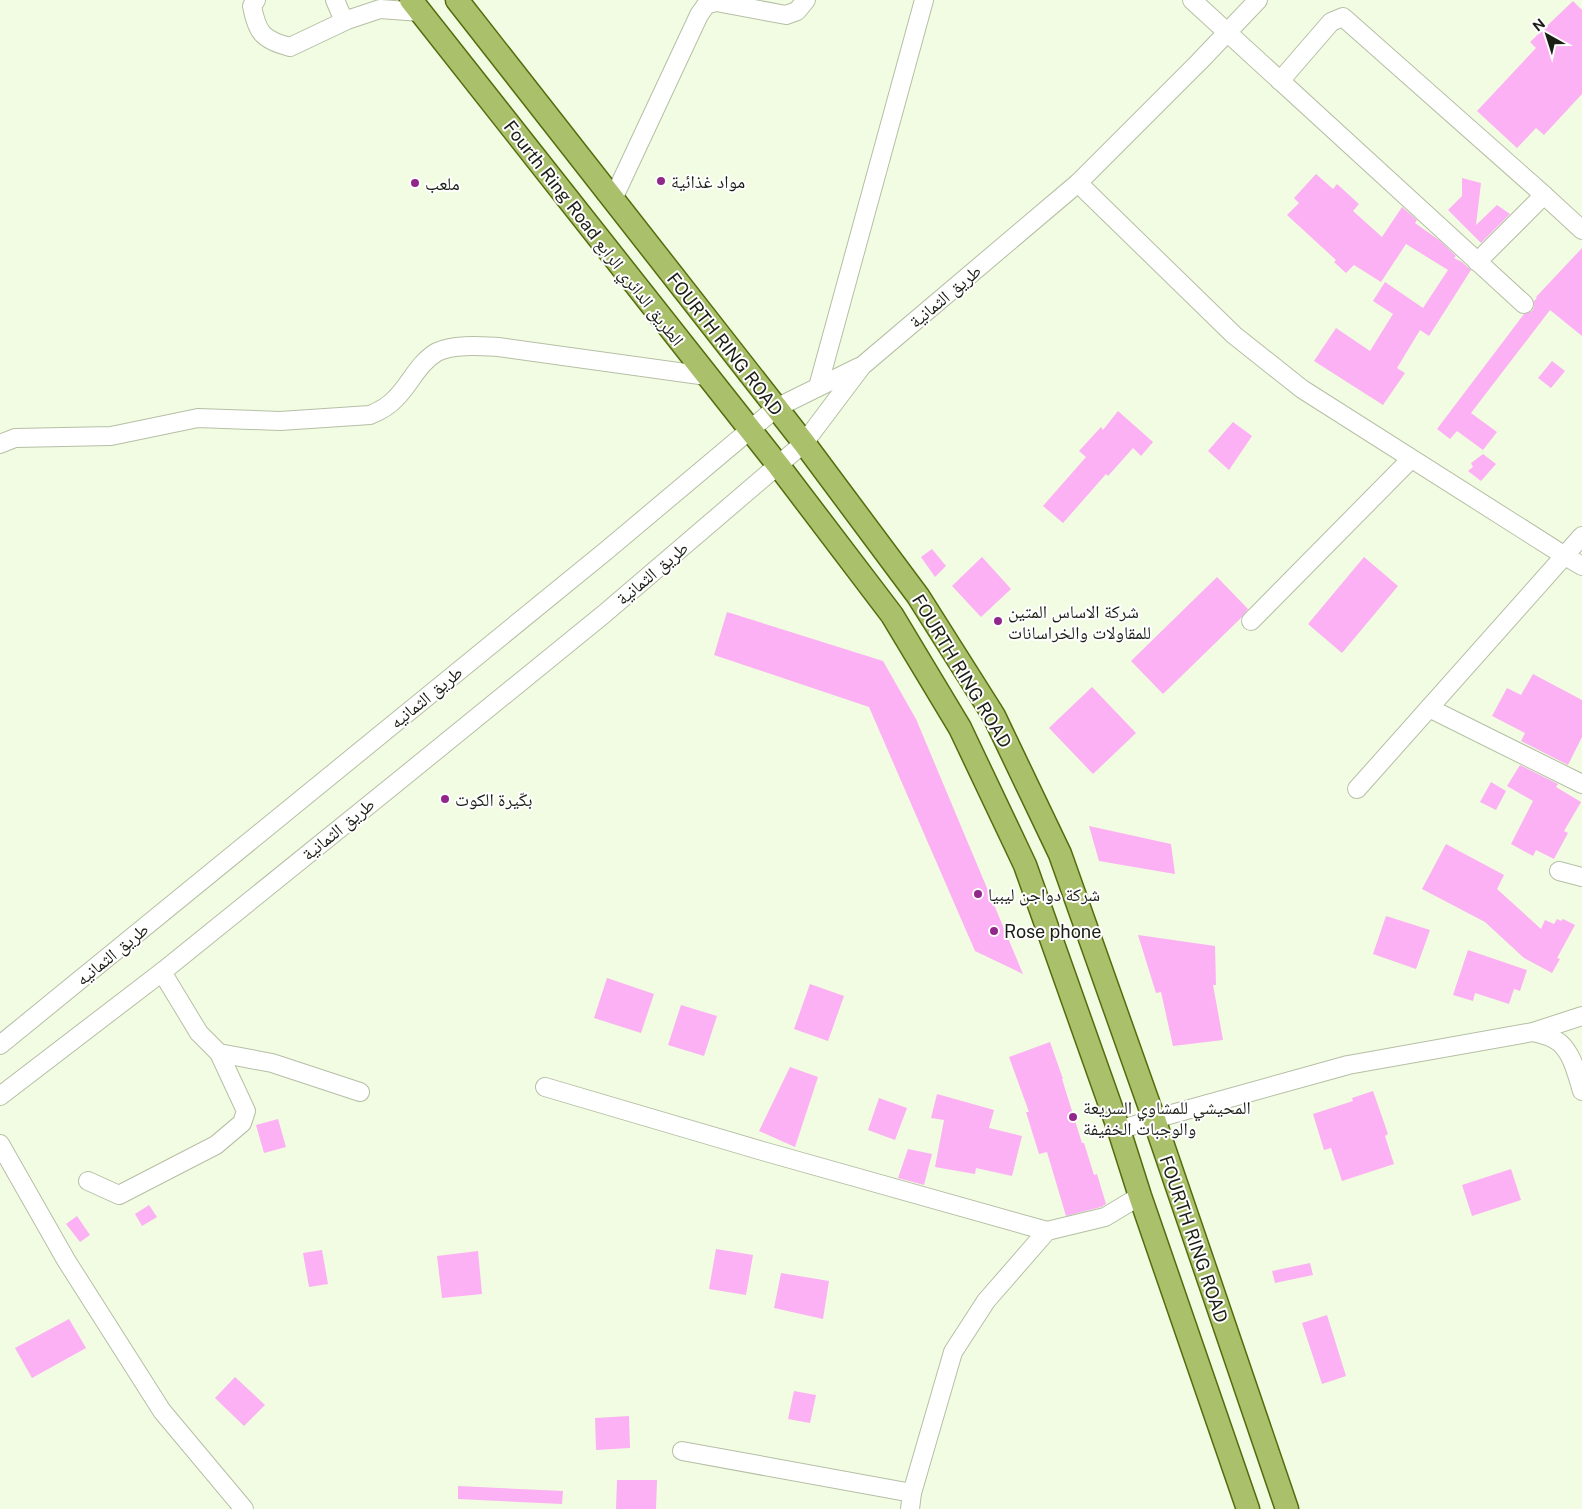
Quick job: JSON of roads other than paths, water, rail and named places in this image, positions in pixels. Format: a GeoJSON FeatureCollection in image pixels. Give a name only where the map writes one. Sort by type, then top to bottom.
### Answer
{"type":"FeatureCollection","features":[{"type":"Feature","properties":{"kind":"main road","name":"FOURTH RING ROAD"},"geometry":{"type":"LineString","coordinates":[[457,0],[804,443],[918,596],[994,716],[1060,854],[1154,1119],[1287,1509]]}},
{"type":"Feature","properties":{"kind":"main road","name":"Fourth Ring Road الطريق الدائري الرابع"},"geometry":{"type":"LineString","coordinates":[[415,6],[778,465]]}},
{"type":"Feature","properties":{"kind":"main road","name":"FOURTH RING ROAD"},"geometry":{"type":"LineString","coordinates":[[778,465],[892,615],[960,728],[1025,865],[1119,1130],[1248,1509]]}},
{"type":"Feature","properties":{"kind":"street"},"geometry":{"type":"LineString","coordinates":[[256,0],[252,6],[255,24],[271,42],[290,47],[344,21],[380,9],[415,6]]}},
{"type":"Feature","properties":{"kind":"street"},"geometry":{"type":"LineString","coordinates":[[335,0],[344,21]]}},
{"type":"Feature","properties":{"kind":"street"},"geometry":{"type":"LineString","coordinates":[[612,199],[699,15],[706,5],[716,2],[786,15],[797,11],[806,0]]}},
{"type":"Feature","properties":{"kind":"street"},"geometry":{"type":"LineString","coordinates":[[818,388],[924,0]]}},
{"type":"Feature","properties":{"kind":"street"},"geometry":{"type":"LineString","coordinates":[[1192,0],[1524,304]]}},
{"type":"Feature","properties":{"kind":"street","name":"طريق الثمانية"},"geometry":{"type":"LineString","coordinates":[[0,1096],[162,972],[604,614],[804,443],[862,366],[1078,183],[1258,0]]}},
{"type":"Feature","properties":{"kind":"street"},"geometry":{"type":"LineString","coordinates":[[1280,81],[1331,22],[1343,17],[1582,230]]}},
{"type":"Feature","properties":{"kind":"street"},"geometry":{"type":"LineString","coordinates":[[1078,183],[1234,335],[1302,390],[1582,566]]}},
{"type":"Feature","properties":{"kind":"street"},"geometry":{"type":"LineString","coordinates":[[1478,262],[1544,195]]}},
{"type":"Feature","properties":{"kind":"street"},"geometry":{"type":"LineString","coordinates":[[0,444],[15,438],[111,436],[155,428],[175,421],[198,418],[280,421],[370,415],[383,409],[396,398],[422,363],[438,352],[466,345],[498,347],[707,376]]}},
{"type":"Feature","properties":{"kind":"street","name":"طريق الثمانيه"},"geometry":{"type":"LineString","coordinates":[[0,1045],[607,550],[776,408],[862,366]]}},
{"type":"Feature","properties":{"kind":"street"},"geometry":{"type":"LineString","coordinates":[[1251,621],[1411,459]]}},
{"type":"Feature","properties":{"kind":"street"},"geometry":{"type":"LineString","coordinates":[[1358,788],[1582,536]]}},
{"type":"Feature","properties":{"kind":"street"},"geometry":{"type":"LineString","coordinates":[[1429,708],[1582,784]]}},
{"type":"Feature","properties":{"kind":"street"},"geometry":{"type":"LineString","coordinates":[[1559,871],[1582,877]]}},
{"type":"Feature","properties":{"kind":"street"},"geometry":{"type":"LineString","coordinates":[[88,1181],[118,1195],[216,1145],[242,1123],[246,1111],[219,1052],[199,1033],[162,972]]}},
{"type":"Feature","properties":{"kind":"street"},"geometry":{"type":"LineString","coordinates":[[1119,1130],[1348,1065],[1534,1032],[1582,1016]]}},
{"type":"Feature","properties":{"kind":"street"},"geometry":{"type":"LineString","coordinates":[[1534,1032],[1560,1043],[1572,1061],[1582,1091]]}},
{"type":"Feature","properties":{"kind":"street"},"geometry":{"type":"LineString","coordinates":[[219,1052],[272,1063],[360,1092]]}},
{"type":"Feature","properties":{"kind":"street"},"geometry":{"type":"LineString","coordinates":[[545,1087],[766,1152],[1047,1231],[1105,1218],[1140,1196]]}},
{"type":"Feature","properties":{"kind":"street"},"geometry":{"type":"LineString","coordinates":[[0,1144],[66,1260],[162,1410],[244,1509]]}},
{"type":"Feature","properties":{"kind":"street"},"geometry":{"type":"LineString","coordinates":[[682,1451],[911,1501],[953,1352],[986,1301],[1047,1231]]}},
{"type":"Feature","properties":{"kind":"place","name":"مواد غذائية"},"geometry":{"type":"Point","coordinates":[661,181]}},
{"type":"Feature","properties":{"kind":"place","name":"ملعب"},"geometry":{"type":"Point","coordinates":[415,183]}},
{"type":"Feature","properties":{"kind":"place","name":"شركة الاساس المتين للمقاولات والخراسانات"},"geometry":{"type":"Point","coordinates":[998,621]}},
{"type":"Feature","properties":{"kind":"place","name":"بكّيرة الكوت"},"geometry":{"type":"Point","coordinates":[445,799]}},
{"type":"Feature","properties":{"kind":"place","name":"شركة دواجن ليبيا"},"geometry":{"type":"Point","coordinates":[978,894]}},
{"type":"Feature","properties":{"kind":"place","name":"Rose phone"},"geometry":{"type":"Point","coordinates":[994,931]}},
{"type":"Feature","properties":{"kind":"place","name":"المحيشي للمشاوي السريعة والوجبات الخفيفة"},"geometry":{"type":"Point","coordinates":[1073,1117]}}]}
